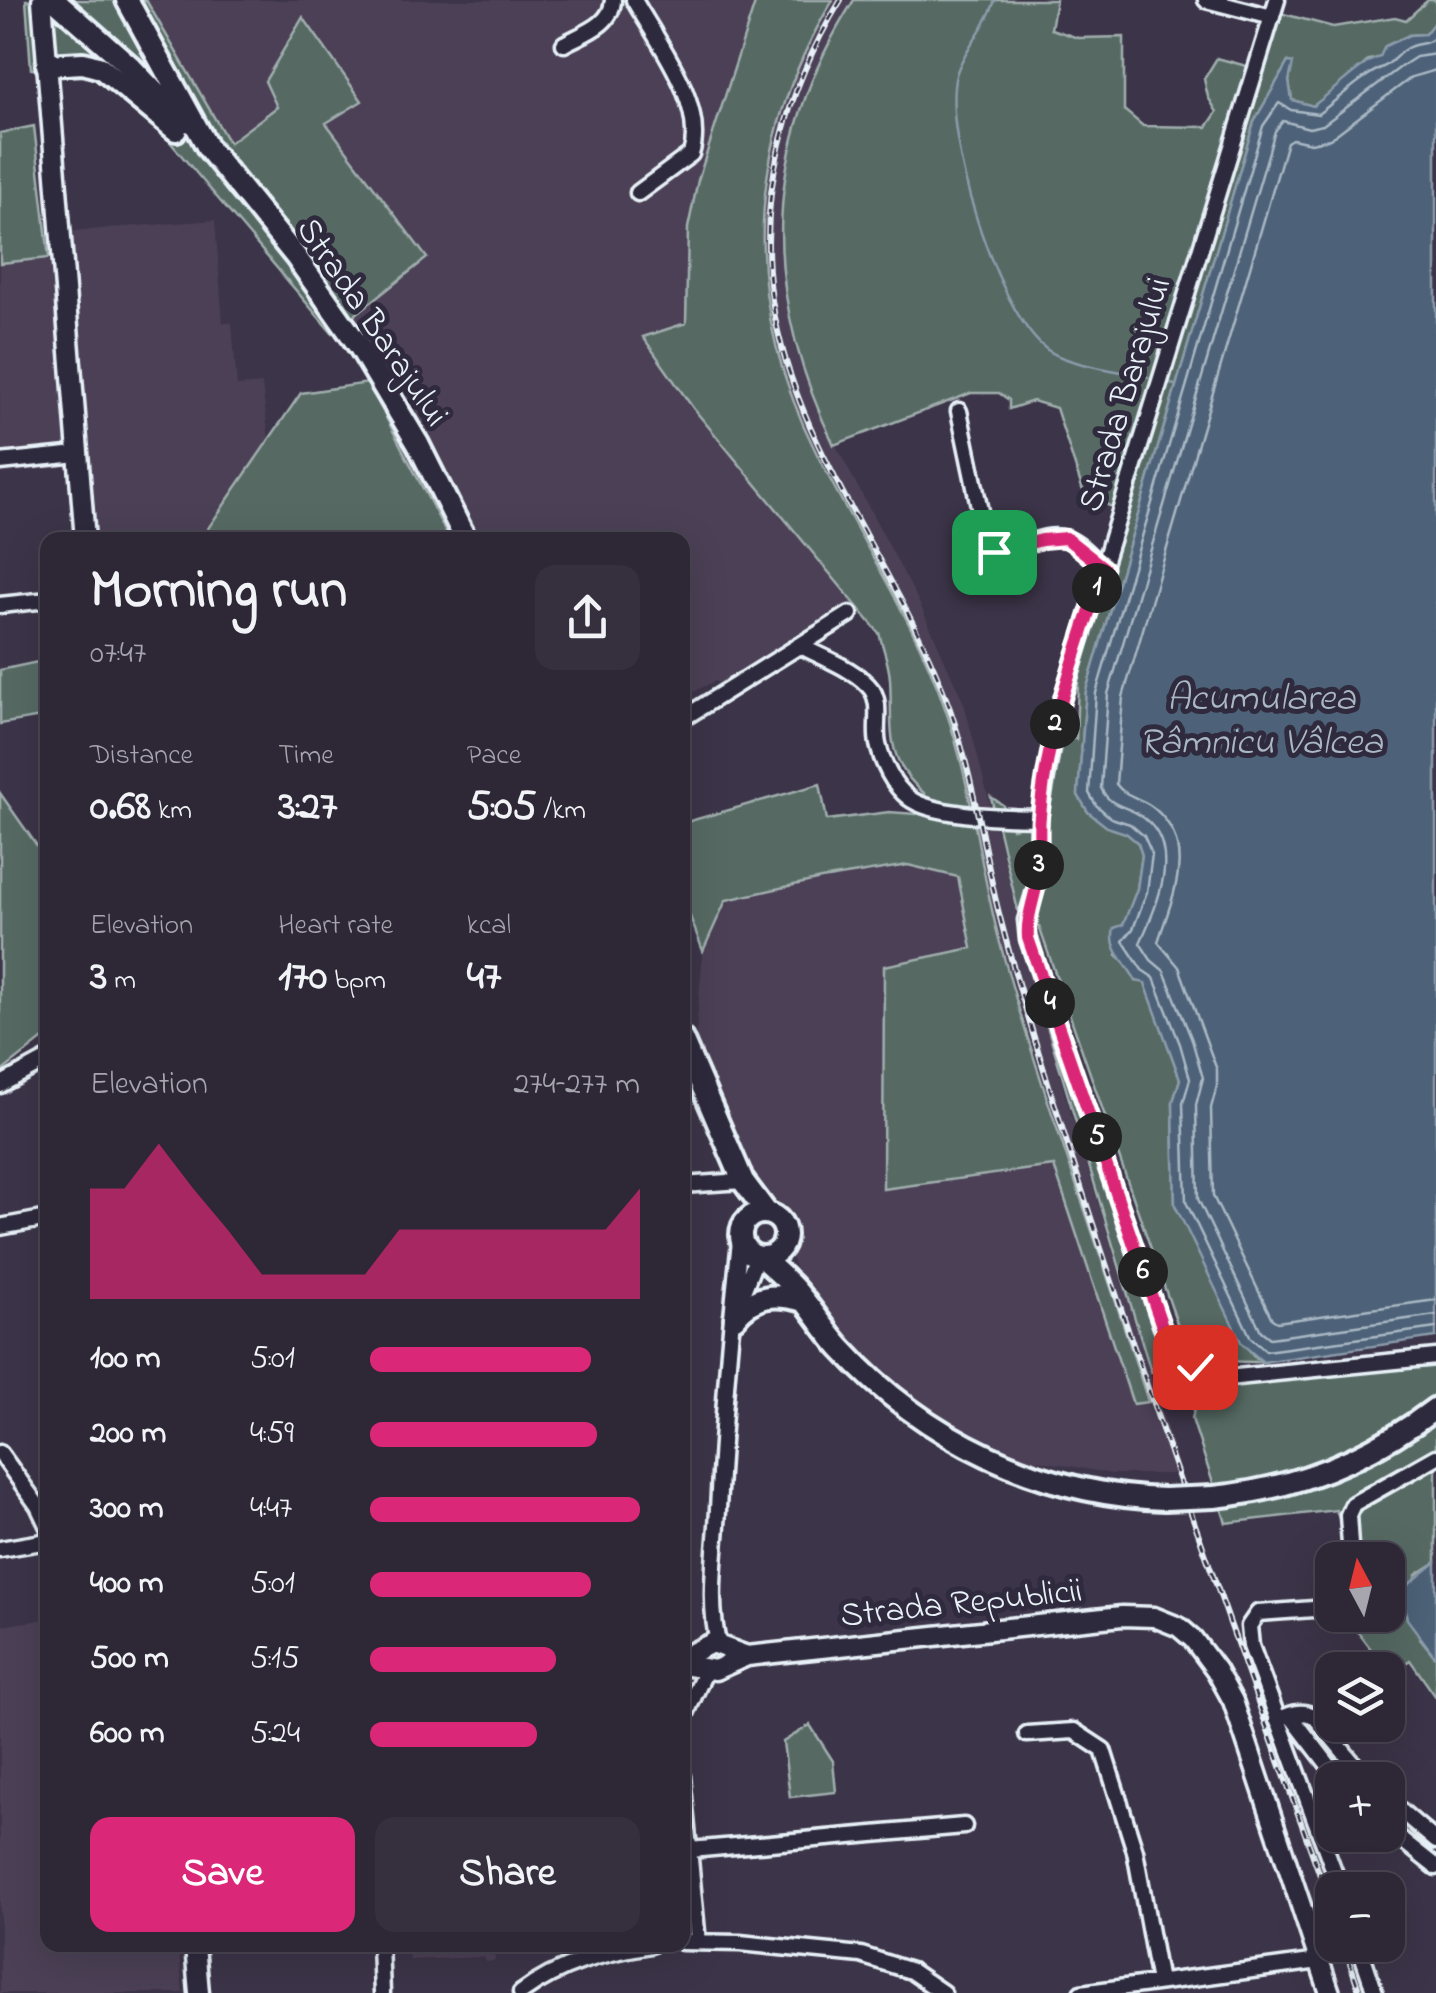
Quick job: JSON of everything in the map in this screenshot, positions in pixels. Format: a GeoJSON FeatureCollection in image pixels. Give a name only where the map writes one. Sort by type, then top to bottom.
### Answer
{"type":"FeatureCollection","features":[{"type":"Feature","properties":{"kind":"highway"},"geometry":{"type":"LineString","coordinates":[[127,0],[203,143]]}},
{"type":"Feature","properties":{"kind":"highway"},"geometry":{"type":"LineString","coordinates":[[60,4],[131,67],[203,143]]}},
{"type":"Feature","properties":{"kind":"highway"},"geometry":{"type":"LineString","coordinates":[[46,65],[92,64],[102,68],[177,131],[203,143]]}},
{"type":"Feature","properties":{"kind":"highway","name":"Strada Barajului"},"geometry":{"type":"LineString","coordinates":[[203,143],[354,338],[418,444],[462,532]]}},
{"type":"Feature","properties":{"kind":"highway"},"geometry":{"type":"LineString","coordinates":[[690,1058],[742,1182],[767,1213],[782,1224],[799,1295]]}},
{"type":"Feature","properties":{"kind":"highway"},"geometry":{"type":"LineString","coordinates":[[742,1182],[745,1248],[759,1256],[799,1295],[841,1348],[882,1388],[970,1448],[1058,1483],[1119,1496],[1164,1499],[1214,1497],[1272,1488],[1336,1468],[1396,1436],[1436,1408]]}},
{"type":"Feature","properties":{"kind":"highway"},"geometry":{"type":"LineString","coordinates":[[742,1229],[753,1214],[767,1213]]}},
{"type":"Feature","properties":{"kind":"highway"},"geometry":{"type":"LineString","coordinates":[[759,1256],[773,1254],[785,1240]]}},
{"type":"Feature","properties":{"kind":"highway"},"geometry":{"type":"LineString","coordinates":[[732,1328],[748,1304],[762,1297],[799,1295]]}},
{"type":"Feature","properties":{"kind":"main road"},"geometry":{"type":"LineString","coordinates":[[42,0],[83,532]]}},
{"type":"Feature","properties":{"kind":"main road","name":"Strada Republicii"},"geometry":{"type":"LineString","coordinates":[[705,1657],[747,1656],[1122,1616],[1154,1617],[1179,1627],[1205,1654],[1232,1701],[1315,1945]]}},
{"type":"Feature","properties":{"kind":"main road"},"geometry":{"type":"LineString","coordinates":[[195,1952],[198,1993]]}},
{"type":"Feature","properties":{"kind":"main road"},"geometry":{"type":"LineString","coordinates":[[1321,1962],[1330,1993]]}},
{"type":"Feature","properties":{"kind":"street"},"geometry":{"type":"LineString","coordinates":[[564,44],[607,20],[613,0]]}},
{"type":"Feature","properties":{"kind":"street"},"geometry":{"type":"LineString","coordinates":[[634,0],[688,94],[694,146],[691,154],[638,193]]}},
{"type":"Feature","properties":{"kind":"street"},"geometry":{"type":"LineString","coordinates":[[1206,0],[1272,17]]}},
{"type":"Feature","properties":{"kind":"street","name":"Strada Barajului"},"geometry":{"type":"LineString","coordinates":[[1278,0],[1056,720],[1039,818],[1038,881],[1026,920],[1028,938],[1162,1326],[1178,1354],[1195,1367],[1227,1378],[1436,1357]]}},
{"type":"Feature","properties":{"kind":"street"},"geometry":{"type":"LineString","coordinates":[[959,411],[988,549],[1001,551],[1066,538],[1104,568]]}},
{"type":"Feature","properties":{"kind":"street"},"geometry":{"type":"LineString","coordinates":[[0,462],[77,454]]}},
{"type":"Feature","properties":{"kind":"street"},"geometry":{"type":"LineString","coordinates":[[0,605],[40,601]]}},
{"type":"Feature","properties":{"kind":"street"},"geometry":{"type":"LineString","coordinates":[[690,714],[850,614]]}},
{"type":"Feature","properties":{"kind":"street"},"geometry":{"type":"LineString","coordinates":[[799,645],[872,690],[881,754],[903,792],[924,805],[964,813],[1039,818]]}},
{"type":"Feature","properties":{"kind":"street"},"geometry":{"type":"LineString","coordinates":[[0,1085],[40,1063]]}},
{"type":"Feature","properties":{"kind":"street"},"geometry":{"type":"LineString","coordinates":[[690,1185],[742,1182]]}},
{"type":"Feature","properties":{"kind":"street"},"geometry":{"type":"LineString","coordinates":[[0,1227],[40,1220]]}},
{"type":"Feature","properties":{"kind":"street"},"geometry":{"type":"LineString","coordinates":[[690,1699],[713,1620],[742,1229]]}},
{"type":"Feature","properties":{"kind":"street"},"geometry":{"type":"LineString","coordinates":[[732,1328],[759,1256]]}},
{"type":"Feature","properties":{"kind":"street"},"geometry":{"type":"LineString","coordinates":[[0,1453],[40,1510]]}},
{"type":"Feature","properties":{"kind":"street"},"geometry":{"type":"LineString","coordinates":[[1350,1542],[1348,1515],[1352,1504],[1436,1457]]}},
{"type":"Feature","properties":{"kind":"street"},"geometry":{"type":"LineString","coordinates":[[0,1549],[40,1543]]}},
{"type":"Feature","properties":{"kind":"street"},"geometry":{"type":"LineString","coordinates":[[1315,1609],[1258,1613],[1251,1620],[1251,1646],[1284,1717],[1335,1872]]}},
{"type":"Feature","properties":{"kind":"street"},"geometry":{"type":"LineString","coordinates":[[1284,1717],[1306,1712],[1315,1716],[1352,1762]]}},
{"type":"Feature","properties":{"kind":"street"},"geometry":{"type":"LineString","coordinates":[[1284,1717],[1324,1762]]}},
{"type":"Feature","properties":{"kind":"street"},"geometry":{"type":"LineString","coordinates":[[1027,1734],[1074,1731],[1104,1750],[1136,1851],[1159,1982]]}},
{"type":"Feature","properties":{"kind":"street"},"geometry":{"type":"LineString","coordinates":[[1405,1814],[1436,1840]]}},
{"type":"Feature","properties":{"kind":"street"},"geometry":{"type":"LineString","coordinates":[[944,1993],[911,1971],[878,1959],[772,1946],[690,1942],[690,1850],[964,1826]]}},
{"type":"Feature","properties":{"kind":"street"},"geometry":{"type":"LineString","coordinates":[[1405,1842],[1436,1867]]}},
{"type":"Feature","properties":{"kind":"street"},"geometry":{"type":"LineString","coordinates":[[380,1952],[382,1993]]}},
{"type":"Feature","properties":{"kind":"street"},"geometry":{"type":"LineString","coordinates":[[520,1993],[564,1967],[611,1952]]}},
{"type":"Feature","properties":{"kind":"street"},"geometry":{"type":"LineString","coordinates":[[1082,1993],[1315,1961]]}},
{"type":"Feature","properties":{"kind":"street"},"geometry":{"type":"LineString","coordinates":[[1365,1962],[1375,1993]]}},
{"type":"Feature","properties":{"kind":"shaded area"},"geometry":{"type":"Polygon","coordinates":[[[146,0],[756,0],[698,180],[688,228],[686,323],[644,338],[693,408],[854,602],[724,688],[715,681],[690,694],[690,532],[444,532],[368,383],[332,333],[426,258],[326,123],[362,101],[303,18],[277,107],[229,144],[146,0]]]}},
{"type":"Feature","properties":{"kind":"shaded area"},"geometry":{"type":"Polygon","coordinates":[[[833,0],[854,0],[806,93],[782,194],[782,267],[795,347],[816,408],[919,602],[964,703],[1063,1088],[1181,1474],[1112,1474],[1022,1457],[940,1417],[892,1382],[836,1331],[803,1284],[695,1042],[703,951],[725,900],[908,865],[958,877],[973,948],[883,1189],[1054,1166],[1083,1249],[1140,1376],[1000,941],[970,798],[945,708],[902,612],[799,416],[776,351],[761,239],[767,169],[781,108],[833,0]]]}},
{"type":"Feature","properties":{"kind":"shaded area"},"geometry":{"type":"Polygon","coordinates":[[[215,220],[223,323],[232,323],[237,386],[262,384],[269,440],[206,532],[95,532],[73,231],[215,220]]]}},
{"type":"Feature","properties":{"kind":"shaded area"},"geometry":{"type":"Polygon","coordinates":[[[49,258],[72,466],[0,474],[0,263],[49,258]]]}},
{"type":"Feature","properties":{"kind":"shaded area"},"geometry":{"type":"Polygon","coordinates":[[[40,1620],[40,1952],[179,1952],[183,1993],[0,1993],[0,1626],[40,1620]]]}},
{"type":"Feature","properties":{"kind":"shaded area"},"geometry":{"type":"Polygon","coordinates":[[[409,1952],[494,1952],[495,1961],[486,1962],[483,1957],[410,1960],[409,1952]]]}},
{"type":"Feature","properties":{"kind":"green space"},"geometry":{"type":"Polygon","coordinates":[[[26,0],[146,0],[229,143],[277,107],[265,81],[303,17],[362,101],[326,123],[427,258],[332,333],[165,136],[101,77],[31,69],[26,0]]]}},
{"type":"Feature","properties":{"kind":"green space"},"geometry":{"type":"Polygon","coordinates":[[[756,0],[833,0],[804,55],[783,110],[769,167],[763,223],[765,280],[774,338],[791,395],[816,452],[902,610],[945,708],[1016,1001],[1148,1402],[1133,1404],[1054,1166],[883,1189],[884,966],[972,948],[958,877],[908,865],[726,900],[703,951],[690,917],[690,821],[820,784],[827,820],[889,812],[916,814],[925,794],[896,755],[889,673],[879,633],[693,408],[643,337],[686,323],[688,228],[698,180],[756,0]]]}},
{"type":"Feature","properties":{"kind":"green space"},"geometry":{"type":"Polygon","coordinates":[[[854,0],[1056,0],[1051,29],[1078,38],[1124,37],[1124,110],[1143,126],[1207,127],[1217,112],[1204,79],[1217,58],[1250,67],[1280,13],[1333,27],[1395,17],[1406,20],[1428,0],[1436,0],[1436,20],[1425,34],[1409,35],[1380,58],[1369,60],[1313,106],[1292,100],[1292,63],[1288,62],[1254,122],[1086,691],[1078,795],[1088,812],[1138,843],[1142,855],[1137,889],[1117,955],[1128,964],[1136,981],[1145,982],[1180,1079],[1173,1102],[1175,1205],[1252,1355],[1263,1362],[1238,1362],[1207,1355],[1180,1332],[1036,918],[1035,926],[1099,1130],[1168,1327],[1183,1345],[1206,1363],[1239,1370],[1436,1349],[1436,1562],[1416,1575],[1420,1638],[1436,1658],[1436,1697],[1410,1660],[1405,1664],[1405,1652],[1373,1652],[1358,1632],[1405,1632],[1405,1542],[1348,1542],[1336,1510],[1226,1523],[1192,1419],[1197,1396],[1186,1368],[1151,1372],[1039,999],[991,797],[1003,805],[1012,828],[1043,822],[1056,736],[1076,739],[1078,681],[1125,513],[1084,494],[1056,408],[1033,401],[1009,409],[1009,400],[999,393],[971,393],[834,445],[810,388],[793,331],[783,275],[781,220],[787,164],[801,109],[823,55],[854,0]]]}},
{"type":"Feature","properties":{"kind":"green space"},"geometry":{"type":"Polygon","coordinates":[[[34,126],[49,258],[0,263],[0,133],[34,126]]]}},
{"type":"Feature","properties":{"kind":"green space"},"geometry":{"type":"Polygon","coordinates":[[[368,383],[446,532],[205,532],[301,393],[368,383]]]}},
{"type":"Feature","properties":{"kind":"green space"},"geometry":{"type":"Polygon","coordinates":[[[40,661],[40,717],[0,724],[0,670],[40,661]]]}},
{"type":"Feature","properties":{"kind":"green space"},"geometry":{"type":"Polygon","coordinates":[[[0,793],[40,850],[40,1042],[0,1073],[0,793]]]}},
{"type":"Feature","properties":{"kind":"green space"},"geometry":{"type":"Polygon","coordinates":[[[810,1725],[833,1761],[836,1792],[790,1797],[783,1742],[810,1725]]]}},
{"type":"Feature","properties":{"kind":"water","name":"Acumularea Râmnicu Vâlcea"},"geometry":{"type":"Polygon","coordinates":[[[1436,20],[1436,1337],[1263,1362],[1242,1344],[1175,1205],[1173,1102],[1180,1079],[1145,983],[1136,981],[1116,950],[1113,936],[1114,928],[1123,925],[1137,889],[1142,855],[1138,843],[1088,812],[1078,795],[1086,691],[1254,122],[1288,62],[1293,63],[1289,81],[1292,100],[1313,106],[1380,57],[1385,46],[1409,35],[1425,34],[1436,20]]]}},
{"type":"Feature","properties":{"kind":"water"},"geometry":{"type":"Polygon","coordinates":[[[1436,1562],[1436,1658],[1407,1619],[1405,1588],[1436,1562]]]}},
{"type":"Feature","properties":{"kind":"waterway"},"geometry":{"type":"LineString","coordinates":[[995,0],[960,65],[954,102],[965,177],[992,260],[1027,328],[1045,348],[1080,363],[1148,377]]}},
{"type":"Feature","properties":{"kind":"waterway"},"geometry":{"type":"LineString","coordinates":[[1166,383],[1175,385]]}},
{"type":"Feature","properties":{"kind":"railway"},"geometry":{"type":"LineString","coordinates":[[841,0],[804,70],[772,182],[768,260],[784,355],[825,458],[905,607],[950,709],[970,779],[1006,941],[1078,1179],[1319,1872]]}},
{"type":"Feature","properties":{"kind":"railway"},"geometry":{"type":"LineString","coordinates":[[1350,1962],[1360,1993]]}},
{"type":"Feature","properties":{"kind":"route"},"geometry":{"type":"LineString","coordinates":[[994,552],[1066,538],[1104,568],[1050,744],[1039,818],[1038,881],[1026,920],[1028,938],[1162,1326],[1178,1354],[1195,1367]]}}]}
